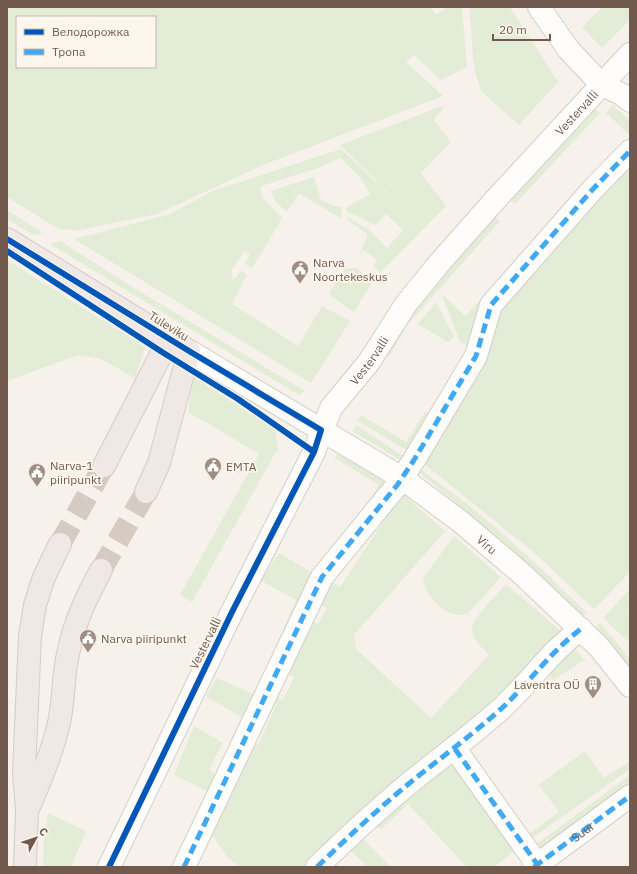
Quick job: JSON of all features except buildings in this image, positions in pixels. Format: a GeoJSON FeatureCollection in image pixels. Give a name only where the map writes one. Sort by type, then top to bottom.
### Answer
{"type":"FeatureCollection","features":[{"type":"Feature","properties":{"kind":"highway","name":"Tuleviku"},"geometry":{"type":"LineString","coordinates":[[7,239],[189,351]]}},
{"type":"Feature","properties":{"kind":"highway"},"geometry":{"type":"LineString","coordinates":[[104,466],[169,339]]}},
{"type":"Feature","properties":{"kind":"highway"},"geometry":{"type":"LineString","coordinates":[[146,492],[159,463],[189,351]]}},
{"type":"Feature","properties":{"kind":"highway"},"geometry":{"type":"LineString","coordinates":[[25,867],[27,810],[24,772],[30,636],[35,605],[44,577],[60,544]]}},
{"type":"Feature","properties":{"kind":"highway"},"geometry":{"type":"LineString","coordinates":[[27,810],[42,776],[59,722],[68,654],[75,626],[86,598],[101,570]]}},
{"type":"Feature","properties":{"kind":"street"},"geometry":{"type":"LineString","coordinates":[[538,7],[568,49],[601,84],[623,95],[630,101]]}},
{"type":"Feature","properties":{"kind":"street","name":"Vestervalli"},"geometry":{"type":"LineString","coordinates":[[109,867],[232,612],[314,452],[321,430],[331,408],[369,362],[406,304],[496,199],[630,54]]}},
{"type":"Feature","properties":{"kind":"street"},"geometry":{"type":"LineString","coordinates":[[184,867],[322,577],[402,478],[476,356],[491,305],[593,189],[630,151]]}},
{"type":"Feature","properties":{"kind":"street","name":"Tuleviku"},"geometry":{"type":"LineString","coordinates":[[189,351],[321,430]]}},
{"type":"Feature","properties":{"kind":"street","name":"Viru"},"geometry":{"type":"LineString","coordinates":[[321,430],[402,478],[461,522],[522,574],[581,629],[599,647],[630,686]]}},
{"type":"Feature","properties":{"kind":"street"},"geometry":{"type":"LineString","coordinates":[[317,867],[366,820],[455,749],[522,689],[572,636],[581,629]]}},
{"type":"Feature","properties":{"kind":"street"},"geometry":{"type":"LineString","coordinates":[[455,749],[535,865]]}},
{"type":"Feature","properties":{"kind":"street","name":"Suur"},"geometry":{"type":"LineString","coordinates":[[535,865],[630,796]]}},
{"type":"Feature","properties":{"kind":"green space"},"geometry":{"type":"Polygon","coordinates":[[[7,7],[430,7],[436,15],[447,7],[462,7],[467,67],[441,80],[414,55],[406,62],[443,96],[263,165],[157,214],[79,230],[59,229],[7,197],[7,7]]]}},
{"type":"Feature","properties":{"kind":"green space"},"geometry":{"type":"Polygon","coordinates":[[[469,7],[510,7],[558,82],[519,125],[481,91],[474,68],[469,7]]]}},
{"type":"Feature","properties":{"kind":"green space"},"geometry":{"type":"Polygon","coordinates":[[[603,7],[630,7],[630,20],[602,48],[582,27],[603,7]]]}},
{"type":"Feature","properties":{"kind":"green space"},"geometry":{"type":"Polygon","coordinates":[[[445,105],[434,120],[451,142],[421,173],[446,206],[380,273],[373,266],[377,260],[364,250],[360,254],[368,234],[347,220],[348,217],[370,231],[387,248],[403,230],[386,214],[376,225],[346,211],[347,207],[370,194],[361,178],[340,158],[318,168],[261,186],[262,197],[282,218],[252,269],[245,263],[250,254],[244,251],[231,272],[233,281],[241,271],[247,275],[232,304],[298,346],[322,306],[350,321],[311,383],[74,239],[168,215],[213,191],[341,149],[400,204],[340,145],[445,105]]]}},
{"type":"Feature","properties":{"kind":"green space"},"geometry":{"type":"Polygon","coordinates":[[[613,105],[630,121],[630,135],[606,113],[613,105]]]}},
{"type":"Feature","properties":{"kind":"green space"},"geometry":{"type":"Polygon","coordinates":[[[593,107],[600,113],[515,204],[509,199],[593,107]]]}},
{"type":"Feature","properties":{"kind":"green space"},"geometry":{"type":"Polygon","coordinates":[[[630,160],[630,572],[594,609],[537,555],[422,462],[494,310],[630,160]]]}},
{"type":"Feature","properties":{"kind":"green space"},"geometry":{"type":"Polygon","coordinates":[[[314,177],[321,200],[333,206],[341,206],[342,219],[299,193],[287,212],[275,201],[271,191],[314,177]]]}},
{"type":"Feature","properties":{"kind":"green space"},"geometry":{"type":"Polygon","coordinates":[[[7,210],[43,233],[33,235],[7,219],[7,210]]]}},
{"type":"Feature","properties":{"kind":"green space"},"geometry":{"type":"Polygon","coordinates":[[[494,216],[500,221],[408,324],[389,357],[383,354],[410,310],[494,216]]]}},
{"type":"Feature","properties":{"kind":"green space"},"geometry":{"type":"Polygon","coordinates":[[[60,241],[134,288],[305,391],[299,395],[50,244],[60,241]]]}},
{"type":"Feature","properties":{"kind":"green space"},"geometry":{"type":"Polygon","coordinates":[[[7,260],[145,347],[135,378],[101,359],[78,355],[7,381],[7,260]]]}},
{"type":"Feature","properties":{"kind":"green space"},"geometry":{"type":"Polygon","coordinates":[[[357,268],[372,283],[354,312],[329,294],[344,269],[357,268]]]}},
{"type":"Feature","properties":{"kind":"green space"},"geometry":{"type":"Polygon","coordinates":[[[441,293],[465,316],[481,299],[488,303],[471,349],[460,341],[441,293]]]}},
{"type":"Feature","properties":{"kind":"green space"},"geometry":{"type":"Polygon","coordinates":[[[436,302],[454,337],[448,342],[418,324],[436,302]]]}},
{"type":"Feature","properties":{"kind":"green space"},"geometry":{"type":"Polygon","coordinates":[[[192,376],[275,430],[278,448],[192,602],[180,595],[259,454],[206,422],[188,413],[192,376]]]}},
{"type":"Feature","properties":{"kind":"green space"},"geometry":{"type":"Polygon","coordinates":[[[425,412],[434,416],[408,451],[358,421],[361,415],[406,442],[425,412]]]}},
{"type":"Feature","properties":{"kind":"green space"},"geometry":{"type":"Polygon","coordinates":[[[356,425],[403,456],[400,460],[352,431],[356,425]]]}},
{"type":"Feature","properties":{"kind":"green space"},"geometry":{"type":"Polygon","coordinates":[[[341,453],[391,484],[362,514],[379,485],[335,458],[337,454],[341,453]]]}},
{"type":"Feature","properties":{"kind":"green space"},"geometry":{"type":"Polygon","coordinates":[[[420,469],[467,504],[498,530],[587,613],[582,616],[507,547],[418,471],[420,469]]]}},
{"type":"Feature","properties":{"kind":"green space"},"geometry":{"type":"Polygon","coordinates":[[[402,493],[445,531],[354,635],[356,649],[431,718],[489,655],[474,638],[472,632],[473,627],[475,620],[506,584],[563,633],[505,695],[313,867],[241,867],[227,857],[209,830],[249,744],[258,745],[276,705],[274,697],[283,700],[294,677],[283,671],[307,619],[318,624],[327,608],[315,602],[329,580],[340,587],[402,493]]]}},
{"type":"Feature","properties":{"kind":"green space"},"geometry":{"type":"Polygon","coordinates":[[[454,536],[501,577],[467,614],[459,615],[444,610],[432,599],[423,578],[454,536]]]}},
{"type":"Feature","properties":{"kind":"green space"},"geometry":{"type":"Polygon","coordinates":[[[279,553],[313,573],[237,740],[232,738],[243,718],[206,696],[217,678],[255,695],[296,600],[260,580],[279,553]]]}},
{"type":"Feature","properties":{"kind":"green space"},"geometry":{"type":"Polygon","coordinates":[[[630,589],[630,612],[628,613],[630,616],[630,643],[603,618],[630,589]]]}},
{"type":"Feature","properties":{"kind":"green space"},"geometry":{"type":"Polygon","coordinates":[[[600,623],[630,659],[630,672],[596,626],[600,623]]]}},
{"type":"Feature","properties":{"kind":"green space"},"geometry":{"type":"Polygon","coordinates":[[[574,647],[584,660],[553,680],[550,674],[551,669],[574,647]]]}},
{"type":"Feature","properties":{"kind":"green space"},"geometry":{"type":"Polygon","coordinates":[[[194,726],[223,743],[209,769],[220,780],[209,792],[174,775],[194,726]]]}},
{"type":"Feature","properties":{"kind":"green space"},"geometry":{"type":"Polygon","coordinates":[[[585,751],[604,778],[630,761],[630,769],[532,838],[529,834],[559,812],[539,785],[585,751]]]}},
{"type":"Feature","properties":{"kind":"green space"},"geometry":{"type":"Polygon","coordinates":[[[452,757],[517,849],[494,867],[467,867],[408,804],[381,829],[372,823],[452,757]]]}},
{"type":"Feature","properties":{"kind":"green space"},"geometry":{"type":"Polygon","coordinates":[[[630,775],[630,783],[538,852],[534,846],[630,775]]]}},
{"type":"Feature","properties":{"kind":"green space"},"geometry":{"type":"Polygon","coordinates":[[[48,813],[86,831],[71,867],[43,867],[44,840],[48,813]]]}},
{"type":"Feature","properties":{"kind":"green space"},"geometry":{"type":"Polygon","coordinates":[[[361,837],[391,867],[368,867],[350,850],[342,859],[339,857],[361,837]]]}},
{"type":"Feature","properties":{"kind":"tunnel"},"geometry":{"type":"LineString","coordinates":[[60,544],[104,466]]}},
{"type":"Feature","properties":{"kind":"tunnel"},"geometry":{"type":"LineString","coordinates":[[101,570],[146,492]]}},
{"type":"Feature","properties":{"kind":"marked path"},"geometry":{"type":"LineString","coordinates":[[184,867],[322,577],[398,484],[414,460],[476,356],[491,305],[593,189],[630,151]]}},
{"type":"Feature","properties":{"kind":"marked path"},"geometry":{"type":"LineString","coordinates":[[317,867],[412,781],[502,708],[550,657],[581,629]]}},
{"type":"Feature","properties":{"kind":"marked path"},"geometry":{"type":"LineString","coordinates":[[455,749],[537,864]]}},
{"type":"Feature","properties":{"kind":"marked path"},"geometry":{"type":"LineString","coordinates":[[534,867],[630,796]]}},
{"type":"Feature","properties":{"kind":"cycle path"},"geometry":{"type":"LineString","coordinates":[[7,239],[321,430],[314,452],[232,612],[109,867]]}},
{"type":"Feature","properties":{"kind":"cycle path"},"geometry":{"type":"LineString","coordinates":[[7,251],[162,352],[238,399],[314,452]]}},
{"type":"Feature","properties":{"kind":"place","name":"Narva Noortekeskus"},"geometry":{"type":"Point","coordinates":[300,284]}},
{"type":"Feature","properties":{"kind":"place","name":"EMTA"},"geometry":{"type":"Point","coordinates":[213,481]}},
{"type":"Feature","properties":{"kind":"place","name":"Narva-1 piiripunkt"},"geometry":{"type":"Point","coordinates":[37,487]}},
{"type":"Feature","properties":{"kind":"place","name":"Narva piiripunkt"},"geometry":{"type":"Point","coordinates":[88,653]}},
{"type":"Feature","properties":{"kind":"place","name":"Laventra OÜ"},"geometry":{"type":"Point","coordinates":[593,699]}}]}
